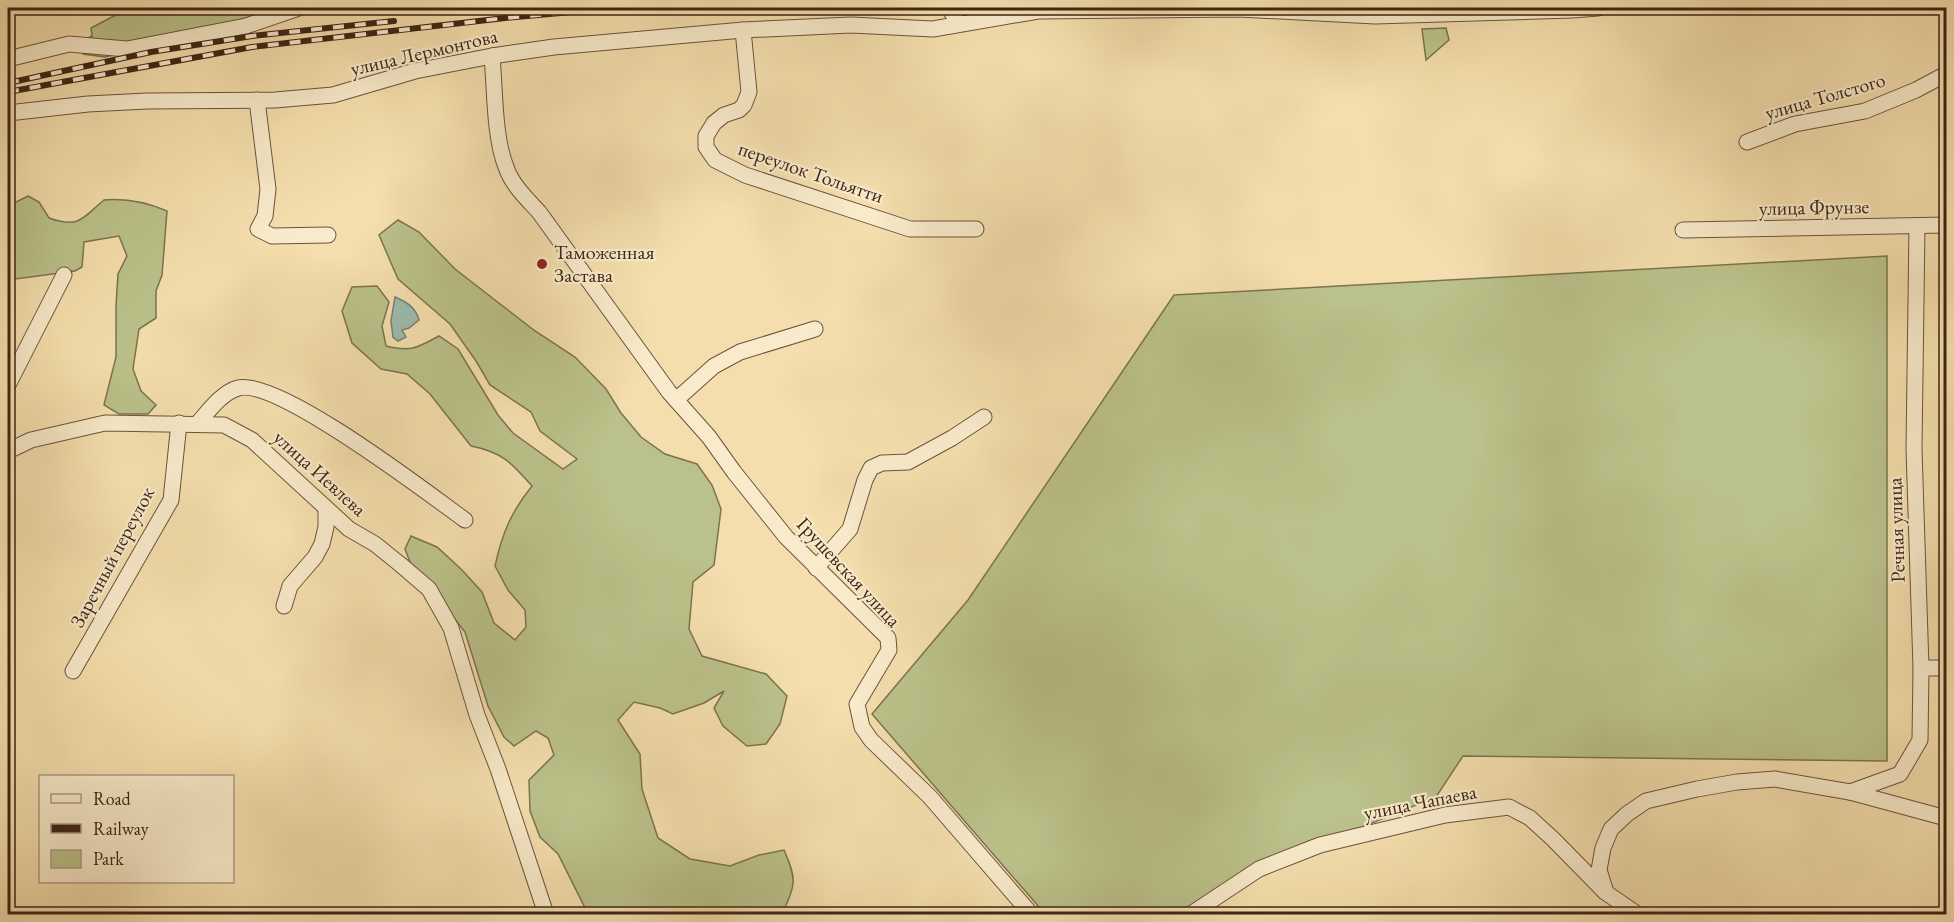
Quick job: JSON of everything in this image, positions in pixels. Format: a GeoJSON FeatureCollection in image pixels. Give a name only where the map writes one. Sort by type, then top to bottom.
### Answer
{"type":"FeatureCollection","features":[{"type":"Feature","properties":{"kind":"street"},"geometry":{"type":"LineString","coordinates":[[8,59],[69,44],[127,49],[246,26],[299,8]]}},
{"type":"Feature","properties":{"kind":"street"},"geometry":{"type":"LineString","coordinates":[[949,8],[958,23]]}},
{"type":"Feature","properties":{"kind":"street","name":"улица Лермонтова"},"geometry":{"type":"LineString","coordinates":[[8,112],[88,104],[257,100],[333,95],[415,71],[492,56],[554,47],[744,30],[851,25],[933,29],[1038,11],[1239,9],[1376,16],[1598,8]]}},
{"type":"Feature","properties":{"kind":"street","name":"переулок Тольятти"},"geometry":{"type":"LineString","coordinates":[[744,30],[749,92],[744,105],[739,110],[724,114],[714,123],[706,136],[706,147],[715,160],[745,175],[910,229],[976,229]]}},
{"type":"Feature","properties":{"kind":"street","name":"Грушевская улица"},"geometry":{"type":"LineString","coordinates":[[492,56],[500,143],[506,168],[516,186],[539,212],[676,400],[709,437],[786,537],[888,638],[889,650],[857,704],[862,727],[870,740],[930,797],[1031,915]]}},
{"type":"Feature","properties":{"kind":"street","name":"улица Толстого"},"geometry":{"type":"LineString","coordinates":[[1747,142],[1795,124],[1864,111],[1916,90],[1947,74]]}},
{"type":"Feature","properties":{"kind":"street"},"geometry":{"type":"LineString","coordinates":[[257,100],[268,189],[266,216],[258,228],[272,236],[328,235]]}},
{"type":"Feature","properties":{"kind":"street","name":"улица Фрунзе"},"geometry":{"type":"LineString","coordinates":[[1683,230],[1947,225]]}},
{"type":"Feature","properties":{"kind":"street","name":"Речная улица"},"geometry":{"type":"LineString","coordinates":[[1850,792],[1900,774],[1920,740],[1921,668],[1914,449],[1917,226]]}},
{"type":"Feature","properties":{"kind":"street"},"geometry":{"type":"LineString","coordinates":[[8,385],[64,275]]}},
{"type":"Feature","properties":{"kind":"street"},"geometry":{"type":"LineString","coordinates":[[676,400],[714,366],[740,352],[815,329]]}},
{"type":"Feature","properties":{"kind":"street","name":"улица Иевлева"},"geometry":{"type":"LineString","coordinates":[[197,424],[224,396],[239,388],[253,389],[296,406],[348,437],[465,520]]}},
{"type":"Feature","properties":{"kind":"street"},"geometry":{"type":"LineString","coordinates":[[816,568],[850,529],[865,480],[872,468],[882,463],[908,462],[984,417]]}},
{"type":"Feature","properties":{"kind":"street","name":"улица Иевлева"},"geometry":{"type":"LineString","coordinates":[[8,451],[31,440],[105,423],[224,425],[252,440],[349,529],[375,544],[429,590],[451,628],[477,716],[498,769],[546,915]]}},
{"type":"Feature","properties":{"kind":"street","name":"Заречный переулок"},"geometry":{"type":"LineString","coordinates":[[74,671],[171,500],[179,423]]}},
{"type":"Feature","properties":{"kind":"street"},"geometry":{"type":"LineString","coordinates":[[284,606],[290,586],[315,558],[322,544],[326,527],[326,509]]}},
{"type":"Feature","properties":{"kind":"street"},"geometry":{"type":"LineString","coordinates":[[1921,668],[1947,668]]}},
{"type":"Feature","properties":{"kind":"street"},"geometry":{"type":"LineString","coordinates":[[1605,892],[1599,870],[1603,848],[1611,829],[1646,801],[1737,782],[1775,779],[1850,792],[1947,818]]}},
{"type":"Feature","properties":{"kind":"street","name":"улица Чапаева"},"geometry":{"type":"LineString","coordinates":[[1191,915],[1259,869],[1320,845],[1445,815],[1509,807],[1530,818],[1553,838],[1605,892],[1637,915]]}},
{"type":"Feature","properties":{"kind":"green space"},"geometry":{"type":"Polygon","coordinates":[[[129,8],[280,8],[235,26],[105,57],[83,54],[82,41],[92,36],[91,28],[129,8]]]}},
{"type":"Feature","properties":{"kind":"green space"},"geometry":{"type":"Polygon","coordinates":[[[1446,28],[1449,40],[1426,60],[1422,29],[1446,28]]]}},
{"type":"Feature","properties":{"kind":"green space"},"geometry":{"type":"Polygon","coordinates":[[[28,196],[39,202],[49,218],[68,222],[85,217],[104,200],[136,201],[167,211],[162,275],[156,291],[156,318],[139,329],[133,369],[141,391],[156,405],[148,414],[119,414],[104,405],[116,357],[118,274],[127,256],[119,236],[84,242],[82,267],[75,271],[8,280],[8,206],[28,196]]]}},
{"type":"Feature","properties":{"kind":"green space"},"geometry":{"type":"Polygon","coordinates":[[[398,220],[419,232],[455,269],[535,331],[575,357],[606,389],[621,413],[641,437],[665,454],[697,464],[712,485],[721,509],[714,565],[693,582],[689,629],[702,656],[766,674],[787,696],[780,724],[766,744],[747,746],[723,726],[714,708],[724,691],[704,703],[673,714],[660,708],[634,702],[618,720],[640,754],[642,789],[658,838],[690,859],[730,866],[759,855],[784,850],[791,868],[793,882],[782,914],[586,914],[558,854],[540,837],[530,811],[529,780],[554,755],[548,738],[536,731],[514,746],[504,737],[488,706],[465,632],[410,562],[405,549],[411,536],[437,547],[482,592],[494,623],[515,640],[526,627],[525,610],[508,590],[495,566],[508,524],[532,486],[499,455],[471,446],[430,394],[407,374],[381,369],[352,343],[342,311],[352,287],[377,286],[389,302],[382,326],[386,346],[402,349],[414,348],[439,336],[458,349],[498,415],[513,433],[563,469],[577,459],[540,431],[531,412],[490,385],[450,324],[398,279],[379,235],[398,220]]]}},
{"type":"Feature","properties":{"kind":"green space"},"geometry":{"type":"Polygon","coordinates":[[[1887,256],[1887,761],[1463,756],[1436,797],[1259,869],[1185,914],[1045,914],[872,714],[968,600],[1174,295],[1887,256]]]}},
{"type":"Feature","properties":{"kind":"shaded area"},"geometry":{"type":"Polygon","coordinates":[[[395,297],[410,306],[416,312],[419,320],[409,328],[402,330],[406,337],[398,341],[393,337],[391,321],[395,297]]]}},
{"type":"Feature","properties":{"kind":"railway"},"geometry":{"type":"LineString","coordinates":[[8,92],[252,47],[505,18],[616,8]]}},
{"type":"Feature","properties":{"kind":"railway"},"geometry":{"type":"LineString","coordinates":[[8,83],[151,52],[252,36],[394,21]]}},
{"type":"Feature","properties":{"kind":"place","name":"Таможенная Застава"},"geometry":{"type":"Point","coordinates":[542,264]}}]}
